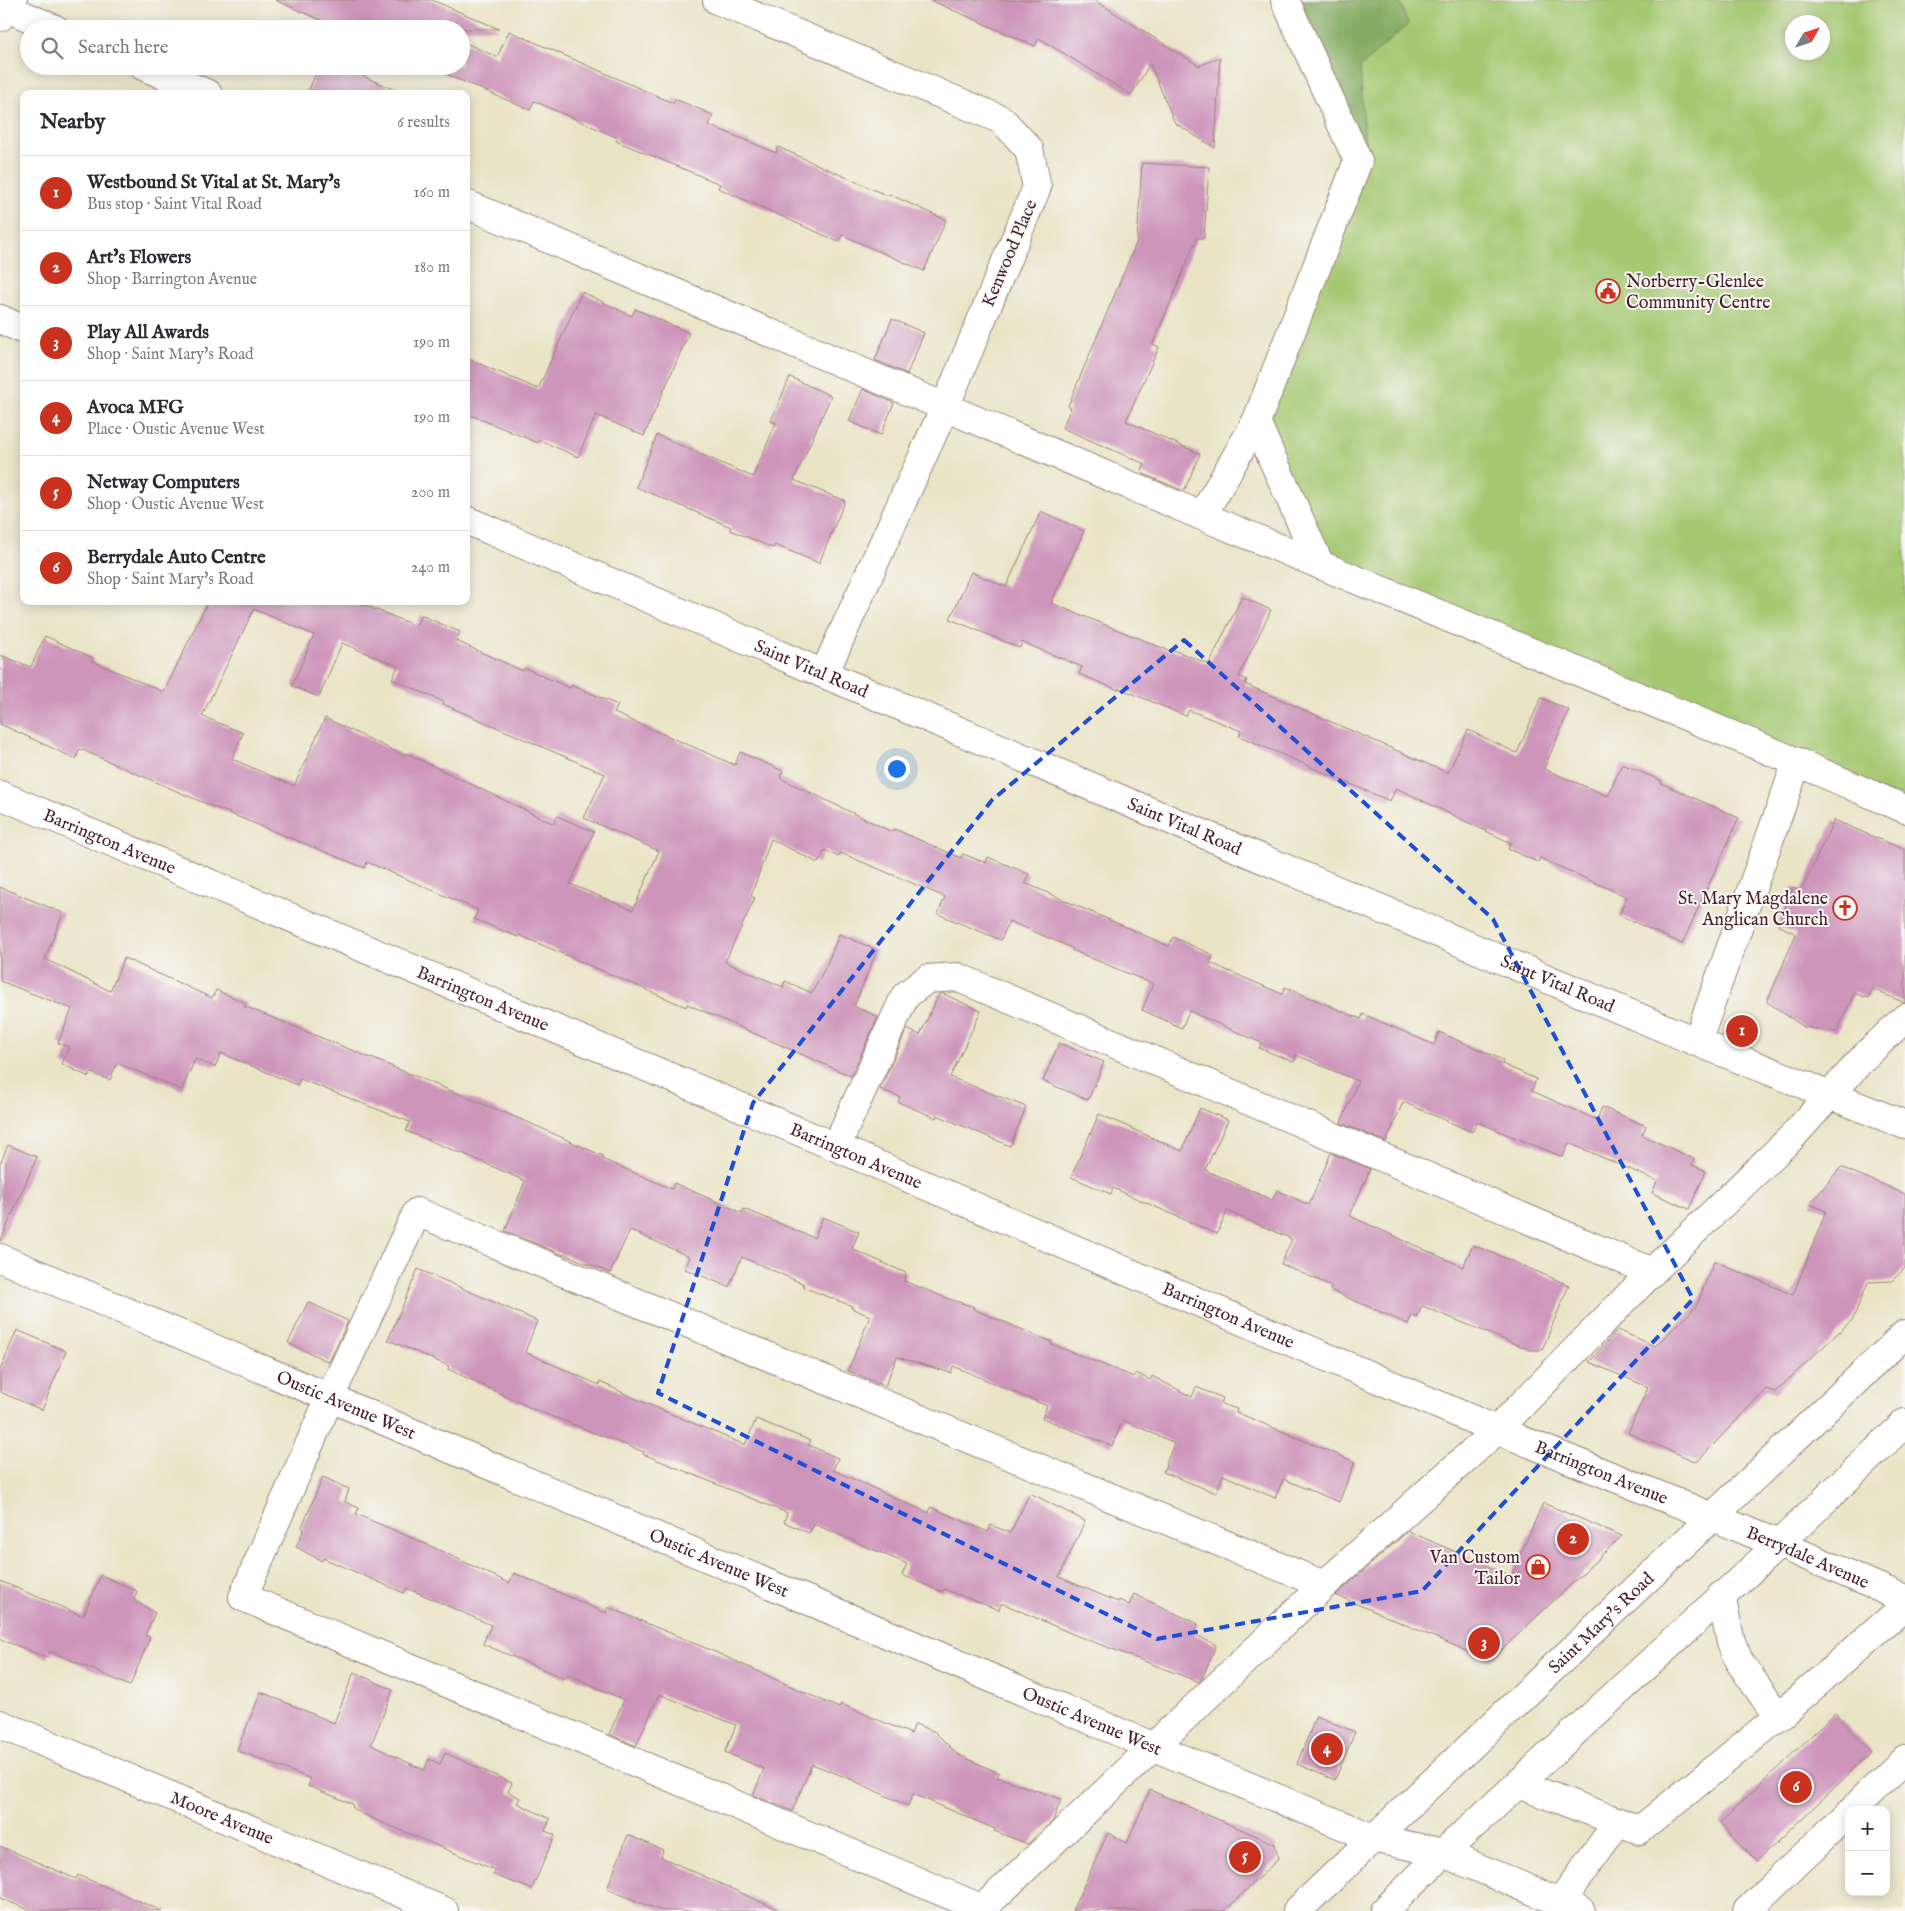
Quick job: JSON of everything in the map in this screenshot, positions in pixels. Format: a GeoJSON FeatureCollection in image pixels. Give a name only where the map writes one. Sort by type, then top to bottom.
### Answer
{"type":"FeatureCollection","features":[{"type":"Feature","properties":{"kind":"street","name":"Kenwood Place"},"geometry":{"type":"LineString","coordinates":[[717,0],[1002,120],[1029,149],[1037,187],[944,407],[824,674]]}},
{"type":"Feature","properties":{"kind":"street"},"geometry":{"type":"LineString","coordinates":[[1202,516],[1256,422],[1358,161],[1285,0]]}},
{"type":"Feature","properties":{"kind":"street"},"geometry":{"type":"LineString","coordinates":[[7,8],[34,20]]}},
{"type":"Feature","properties":{"kind":"street"},"geometry":{"type":"LineString","coordinates":[[164,75],[199,90]]}},
{"type":"Feature","properties":{"kind":"street"},"geometry":{"type":"LineString","coordinates":[[470,206],[1202,516],[1797,762],[1905,809]]}},
{"type":"Feature","properties":{"kind":"street"},"geometry":{"type":"LineString","coordinates":[[0,319],[20,328]]}},
{"type":"Feature","properties":{"kind":"street"},"geometry":{"type":"LineString","coordinates":[[1256,422],[1320,565]]}},
{"type":"Feature","properties":{"kind":"street","name":"Saint Vital Road"},"geometry":{"type":"LineString","coordinates":[[470,522],[824,674],[1697,1042],[1905,1125]]}},
{"type":"Feature","properties":{"kind":"street"},"geometry":{"type":"LineString","coordinates":[[1697,1042],[1797,762]]}},
{"type":"Feature","properties":{"kind":"street","name":"Barrington Avenue"},"geometry":{"type":"LineString","coordinates":[[0,795],[836,1147],[1496,1430],[1712,1516]]}},
{"type":"Feature","properties":{"kind":"street"},"geometry":{"type":"LineString","coordinates":[[836,1147],[905,996],[927,979],[957,977],[1652,1272]]}},
{"type":"Feature","properties":{"kind":"street"},"geometry":{"type":"LineString","coordinates":[[1324,1585],[416,1212],[330,1397],[243,1597],[981,1910],[1324,1585],[1496,1430],[1652,1272],[1792,1137],[1865,1056],[1905,1018]]}},
{"type":"Feature","properties":{"kind":"street","name":"Oustic Avenue West"},"geometry":{"type":"LineString","coordinates":[[0,1258],[1154,1748],[1372,1838],[1444,1853],[1570,1906]]}},
{"type":"Feature","properties":{"kind":"street","name":"Saint Mary's Road"},"geometry":{"type":"LineString","coordinates":[[1297,1911],[1905,1334]]}},
{"type":"Feature","properties":{"kind":"street"},"geometry":{"type":"LineString","coordinates":[[1384,1911],[1518,1784],[1779,1544],[1905,1424]]}},
{"type":"Feature","properties":{"kind":"street","name":"Berrydale Avenue"},"geometry":{"type":"LineString","coordinates":[[1712,1516],[1905,1599]]}},
{"type":"Feature","properties":{"kind":"street"},"geometry":{"type":"LineString","coordinates":[[1722,1596],[1731,1642],[1739,1661],[1778,1717]]}},
{"type":"Feature","properties":{"kind":"street"},"geometry":{"type":"LineString","coordinates":[[1518,1784],[1640,1830],[1778,1717],[1905,1606]]}},
{"type":"Feature","properties":{"kind":"street","name":"Moore Avenue"},"geometry":{"type":"LineString","coordinates":[[0,1724],[444,1911]]}},
{"type":"Feature","properties":{"kind":"street"},"geometry":{"type":"LineString","coordinates":[[1856,1806],[1905,1759]]}},
{"type":"Feature","properties":{"kind":"street"},"geometry":{"type":"LineString","coordinates":[[1747,1911],[1845,1817]]}},
{"type":"Feature","properties":{"kind":"street"},"geometry":{"type":"LineString","coordinates":[[1570,1906],[1618,1822]]}},
{"type":"Feature","properties":{"kind":"highlighted area"},"geometry":{"type":"Polygon","coordinates":[[[1184,640],[1493,919],[1693,1299],[1422,1591],[1157,1639],[658,1393],[753,1103],[992,800],[1184,640]]]}},
{"type":"Feature","properties":{"kind":"green space","name":"Norberry-Glenlee Community Centre"},"geometry":{"type":"Polygon","coordinates":[[[1294,0],[1905,0],[1905,801],[1328,558],[1256,422],[1366,159],[1294,0]]]}},
{"type":"Feature","properties":{"kind":"green space"},"geometry":{"type":"Polygon","coordinates":[[[1294,0],[1399,0],[1408,24],[1360,67],[1366,159],[1294,0]]]}},
{"type":"Feature","properties":{"kind":"building"},"geometry":{"type":"Polygon","coordinates":[[[275,0],[432,0],[499,29],[470,29],[470,20],[321,20],[275,0]]]}},
{"type":"Feature","properties":{"kind":"building"},"geometry":{"type":"Polygon","coordinates":[[[930,0],[1094,0],[1199,66],[1220,57],[1215,148],[1175,123],[1150,64],[1131,95],[1039,38],[1035,46],[930,0]]]}},
{"type":"Feature","properties":{"kind":"building"},"geometry":{"type":"Polygon","coordinates":[[[509,31],[673,103],[675,99],[713,115],[709,125],[776,153],[778,147],[946,220],[924,271],[842,235],[839,242],[718,188],[720,184],[616,141],[618,138],[534,101],[530,110],[448,75],[470,75],[470,45],[497,57],[509,31]]]}},
{"type":"Feature","properties":{"kind":"building"},"geometry":{"type":"Polygon","coordinates":[[[315,75],[361,75],[395,90],[309,90],[315,75]]]}},
{"type":"Feature","properties":{"kind":"building"},"geometry":{"type":"Polygon","coordinates":[[[1142,163],[1209,167],[1204,238],[1197,238],[1153,344],[1159,347],[1126,421],[1200,454],[1184,491],[1141,473],[1145,464],[1062,428],[1071,408],[1068,406],[1137,241],[1142,163]]]}},
{"type":"Feature","properties":{"kind":"building"},"geometry":{"type":"Polygon","coordinates":[[[582,292],[632,316],[635,309],[689,333],[644,436],[596,415],[578,457],[539,440],[538,443],[470,415],[470,360],[538,389],[582,292]]]}},
{"type":"Feature","properties":{"kind":"building"},"geometry":{"type":"Polygon","coordinates":[[[892,319],[924,333],[907,374],[875,360],[892,319]]]}},
{"type":"Feature","properties":{"kind":"building"},"geometry":{"type":"Polygon","coordinates":[[[790,377],[831,396],[794,480],[845,501],[819,563],[775,545],[773,548],[730,530],[731,527],[636,487],[657,435],[753,477],[776,423],[771,421],[790,377]]]}},
{"type":"Feature","properties":{"kind":"building"},"geometry":{"type":"Polygon","coordinates":[[[863,389],[894,403],[881,435],[849,421],[863,389]]]}},
{"type":"Feature","properties":{"kind":"building"},"geometry":{"type":"Polygon","coordinates":[[[1041,511],[1084,531],[1051,603],[1170,651],[1171,649],[1209,664],[1242,597],[1271,610],[1239,676],[1247,680],[1245,684],[1448,773],[1468,730],[1517,753],[1541,698],[1569,710],[1544,769],[1608,796],[1622,764],[1739,818],[1682,944],[1619,915],[1627,897],[1540,858],[1538,862],[1508,849],[1511,843],[1396,788],[1390,801],[1239,736],[1241,731],[1189,710],[1186,716],[1119,688],[1118,690],[1079,674],[1082,667],[1022,642],[1020,648],[950,619],[971,572],[1006,587],[1041,511]]]}},
{"type":"Feature","properties":{"kind":"building"},"geometry":{"type":"Polygon","coordinates":[[[206,605],[365,605],[416,626],[421,615],[460,632],[456,641],[523,671],[525,668],[570,688],[571,685],[618,705],[614,713],[735,765],[740,752],[783,771],[780,778],[892,832],[894,829],[961,858],[963,854],[986,863],[988,857],[1029,874],[1025,883],[1169,946],[1173,937],[1213,955],[1210,963],[1282,994],[1285,987],[1361,1019],[1363,1014],[1434,1045],[1439,1032],[1503,1060],[1502,1064],[1536,1079],[1532,1091],[1597,1120],[1602,1107],[1646,1126],[1642,1135],[1694,1159],[1692,1165],[1706,1171],[1689,1209],[1652,1193],[1657,1181],[1569,1143],[1563,1157],[1477,1122],[1472,1132],[1403,1102],[1386,1142],[1341,1123],[1358,1081],[1296,1055],[1294,1062],[1259,1048],[1262,1043],[1189,1011],[1182,1028],[1142,1010],[1153,984],[1009,921],[1001,940],[938,914],[945,897],[841,853],[838,857],[825,850],[818,863],[771,839],[751,896],[755,898],[725,962],[783,987],[785,981],[812,993],[827,964],[839,934],[877,950],[854,1006],[878,1017],[851,1076],[687,1004],[686,1007],[519,935],[518,937],[474,919],[478,910],[367,862],[365,868],[211,806],[80,749],[76,759],[0,724],[0,655],[31,667],[45,636],[93,658],[92,661],[164,692],[206,605]],[[254,609],[202,716],[243,733],[232,759],[294,786],[325,718],[405,756],[406,753],[554,824],[557,816],[594,832],[570,884],[633,910],[659,851],[584,818],[605,774],[443,704],[444,702],[392,679],[398,666],[342,643],[319,697],[292,686],[314,635],[254,609]]]}},
{"type":"Feature","properties":{"kind":"building","name":"St. Mary Magdalene Anglican Church"},"geometry":{"type":"Polygon","coordinates":[[[1834,820],[1905,850],[1905,1003],[1872,989],[1868,998],[1854,993],[1837,1032],[1804,1027],[1767,1002],[1796,934],[1778,925],[1793,887],[1801,891],[1834,820]]]}},
{"type":"Feature","properties":{"kind":"building"},"geometry":{"type":"Polygon","coordinates":[[[0,887],[63,913],[45,959],[110,991],[124,958],[212,998],[216,990],[246,1003],[244,1006],[532,1124],[603,1156],[602,1159],[672,1189],[674,1183],[742,1213],[744,1209],[814,1238],[823,1217],[859,1232],[852,1249],[906,1273],[904,1281],[974,1307],[973,1309],[1052,1342],[1051,1344],[1134,1377],[1136,1373],[1150,1380],[1152,1376],[1192,1397],[1196,1387],[1223,1398],[1221,1404],[1237,1409],[1236,1412],[1355,1462],[1339,1502],[1283,1479],[1275,1498],[1223,1475],[1216,1493],[1163,1472],[1174,1443],[1123,1420],[1112,1446],[1042,1418],[1047,1406],[953,1366],[951,1373],[897,1357],[885,1386],[848,1371],[870,1316],[851,1308],[852,1306],[803,1287],[804,1284],[742,1257],[729,1287],[685,1269],[690,1257],[630,1230],[610,1273],[563,1255],[505,1231],[525,1181],[460,1152],[406,1131],[410,1122],[300,1079],[297,1085],[221,1053],[215,1067],[195,1059],[182,1090],[117,1063],[110,1080],[91,1073],[89,1077],[62,1064],[69,1047],[58,1043],[72,1009],[0,981],[0,887]]]}},
{"type":"Feature","properties":{"kind":"building"},"geometry":{"type":"Polygon","coordinates":[[[939,994],[944,994],[981,1011],[950,1077],[1026,1107],[1010,1146],[937,1115],[936,1118],[898,1102],[900,1097],[880,1089],[907,1029],[920,1035],[939,994]]]}},
{"type":"Feature","properties":{"kind":"building"},"geometry":{"type":"Polygon","coordinates":[[[1059,1043],[1104,1062],[1088,1100],[1043,1081],[1059,1043]]]}},
{"type":"Feature","properties":{"kind":"building"},"geometry":{"type":"Polygon","coordinates":[[[1200,1108],[1228,1120],[1205,1170],[1272,1200],[1277,1190],[1309,1205],[1331,1153],[1370,1169],[1350,1216],[1463,1267],[1473,1245],[1569,1285],[1542,1350],[1530,1350],[1422,1306],[1417,1318],[1412,1315],[1408,1324],[1330,1290],[1332,1286],[1281,1264],[1292,1239],[1227,1211],[1217,1234],[1113,1188],[1111,1194],[1071,1177],[1099,1114],[1182,1151],[1200,1108]]]}},
{"type":"Feature","properties":{"kind":"building"},"geometry":{"type":"Polygon","coordinates":[[[8,1145],[37,1157],[0,1242],[0,1164],[8,1145]]]}},
{"type":"Feature","properties":{"kind":"building"},"geometry":{"type":"Polygon","coordinates":[[[1841,1167],[1905,1194],[1905,1268],[1892,1281],[1868,1282],[1853,1319],[1775,1392],[1766,1389],[1697,1462],[1628,1433],[1648,1387],[1589,1362],[1618,1330],[1655,1346],[1696,1307],[1714,1261],[1793,1295],[1826,1211],[1810,1204],[1841,1167]]]}},
{"type":"Feature","properties":{"kind":"building"},"geometry":{"type":"Polygon","coordinates":[[[418,1269],[537,1321],[525,1352],[599,1385],[600,1382],[745,1445],[756,1419],[811,1441],[808,1445],[838,1458],[833,1470],[929,1513],[931,1507],[988,1532],[991,1525],[1010,1533],[1030,1493],[1085,1521],[1059,1577],[1129,1605],[1134,1594],[1198,1624],[1194,1634],[1216,1645],[1202,1679],[1199,1682],[1075,1635],[1004,1604],[1001,1604],[999,1610],[944,1589],[942,1592],[902,1575],[907,1564],[814,1524],[809,1533],[784,1522],[787,1513],[643,1454],[644,1452],[533,1409],[448,1369],[449,1366],[388,1340],[418,1269]]]}},
{"type":"Feature","properties":{"kind":"building"},"geometry":{"type":"Polygon","coordinates":[[[308,1302],[348,1321],[329,1362],[288,1343],[308,1302]]]}},
{"type":"Feature","properties":{"kind":"building"},"geometry":{"type":"Polygon","coordinates":[[[17,1330],[66,1351],[42,1410],[0,1392],[0,1370],[17,1330]]]}},
{"type":"Feature","properties":{"kind":"building"},"geometry":{"type":"Polygon","coordinates":[[[323,1477],[349,1489],[345,1502],[359,1508],[356,1514],[509,1583],[514,1573],[606,1613],[608,1607],[715,1652],[839,1708],[841,1704],[911,1734],[915,1724],[935,1732],[957,1754],[999,1773],[997,1777],[1061,1799],[1053,1821],[1028,1844],[994,1831],[995,1829],[913,1794],[908,1806],[848,1778],[812,1764],[792,1811],[753,1795],[764,1769],[725,1752],[736,1725],[659,1694],[636,1746],[609,1734],[624,1700],[568,1674],[566,1679],[483,1644],[491,1625],[407,1588],[404,1593],[323,1558],[322,1561],[296,1547],[304,1529],[302,1527],[323,1477]]]}},
{"type":"Feature","properties":{"kind":"building"},"geometry":{"type":"Polygon","coordinates":[[[1543,1503],[1622,1536],[1490,1661],[1336,1595],[1408,1531],[1511,1576],[1543,1503]]]}},
{"type":"Feature","properties":{"kind":"building"},"geometry":{"type":"Polygon","coordinates":[[[101,1575],[137,1591],[134,1600],[155,1613],[145,1635],[150,1637],[130,1686],[50,1651],[48,1658],[0,1639],[0,1581],[83,1616],[101,1575]]]}},
{"type":"Feature","properties":{"kind":"building"},"geometry":{"type":"Polygon","coordinates":[[[354,1672],[393,1690],[371,1745],[424,1770],[429,1759],[440,1764],[445,1753],[512,1783],[508,1792],[520,1798],[517,1803],[550,1819],[545,1831],[555,1835],[532,1889],[493,1875],[495,1870],[362,1814],[352,1807],[353,1804],[308,1786],[311,1779],[237,1750],[261,1692],[334,1723],[354,1672]]]}},
{"type":"Feature","properties":{"kind":"building"},"geometry":{"type":"Polygon","coordinates":[[[1835,1713],[1872,1752],[1757,1861],[1720,1823],[1835,1713]]]}},
{"type":"Feature","properties":{"kind":"building"},"geometry":{"type":"Polygon","coordinates":[[[1316,1716],[1355,1732],[1335,1780],[1297,1764],[1316,1716]]]}},
{"type":"Feature","properties":{"kind":"building"},"geometry":{"type":"Polygon","coordinates":[[[1150,1790],[1275,1844],[1278,1859],[1225,1911],[1072,1911],[1108,1833],[1127,1843],[1150,1790]]]}},
{"type":"Feature","properties":{"kind":"building"},"geometry":{"type":"Polygon","coordinates":[[[628,1835],[663,1850],[661,1857],[781,1911],[662,1911],[607,1889],[628,1835]]]}},
{"type":"Feature","properties":{"kind":"building"},"geometry":{"type":"Polygon","coordinates":[[[0,1846],[76,1879],[78,1875],[162,1911],[32,1911],[0,1898],[0,1846]]]}},
{"type":"Feature","properties":{"kind":"place","name":"Norberry-Glenlee Community Centre"},"geometry":{"type":"Point","coordinates":[1608,291]}},
{"type":"Feature","properties":{"kind":"place","name":"St. Mary Magdalene Anglican Church"},"geometry":{"type":"Point","coordinates":[1845,908]}},
{"type":"Feature","properties":{"kind":"place","name":"Westbound St Vital at St. Mary's"},"geometry":{"type":"Point","coordinates":[1742,1031]}},
{"type":"Feature","properties":{"kind":"place","name":"Art's Flowers"},"geometry":{"type":"Point","coordinates":[1573,1539]}},
{"type":"Feature","properties":{"kind":"place","name":"Van Custom Tailor"},"geometry":{"type":"Point","coordinates":[1538,1567]}},
{"type":"Feature","properties":{"kind":"place","name":"Play All Awards"},"geometry":{"type":"Point","coordinates":[1484,1643]}},
{"type":"Feature","properties":{"kind":"place","name":"Avoca MFG"},"geometry":{"type":"Point","coordinates":[1327,1749]}},
{"type":"Feature","properties":{"kind":"place","name":"Berrydale Auto Centre"},"geometry":{"type":"Point","coordinates":[1796,1787]}},
{"type":"Feature","properties":{"kind":"place","name":"Netway Computers"},"geometry":{"type":"Point","coordinates":[1245,1857]}}]}
